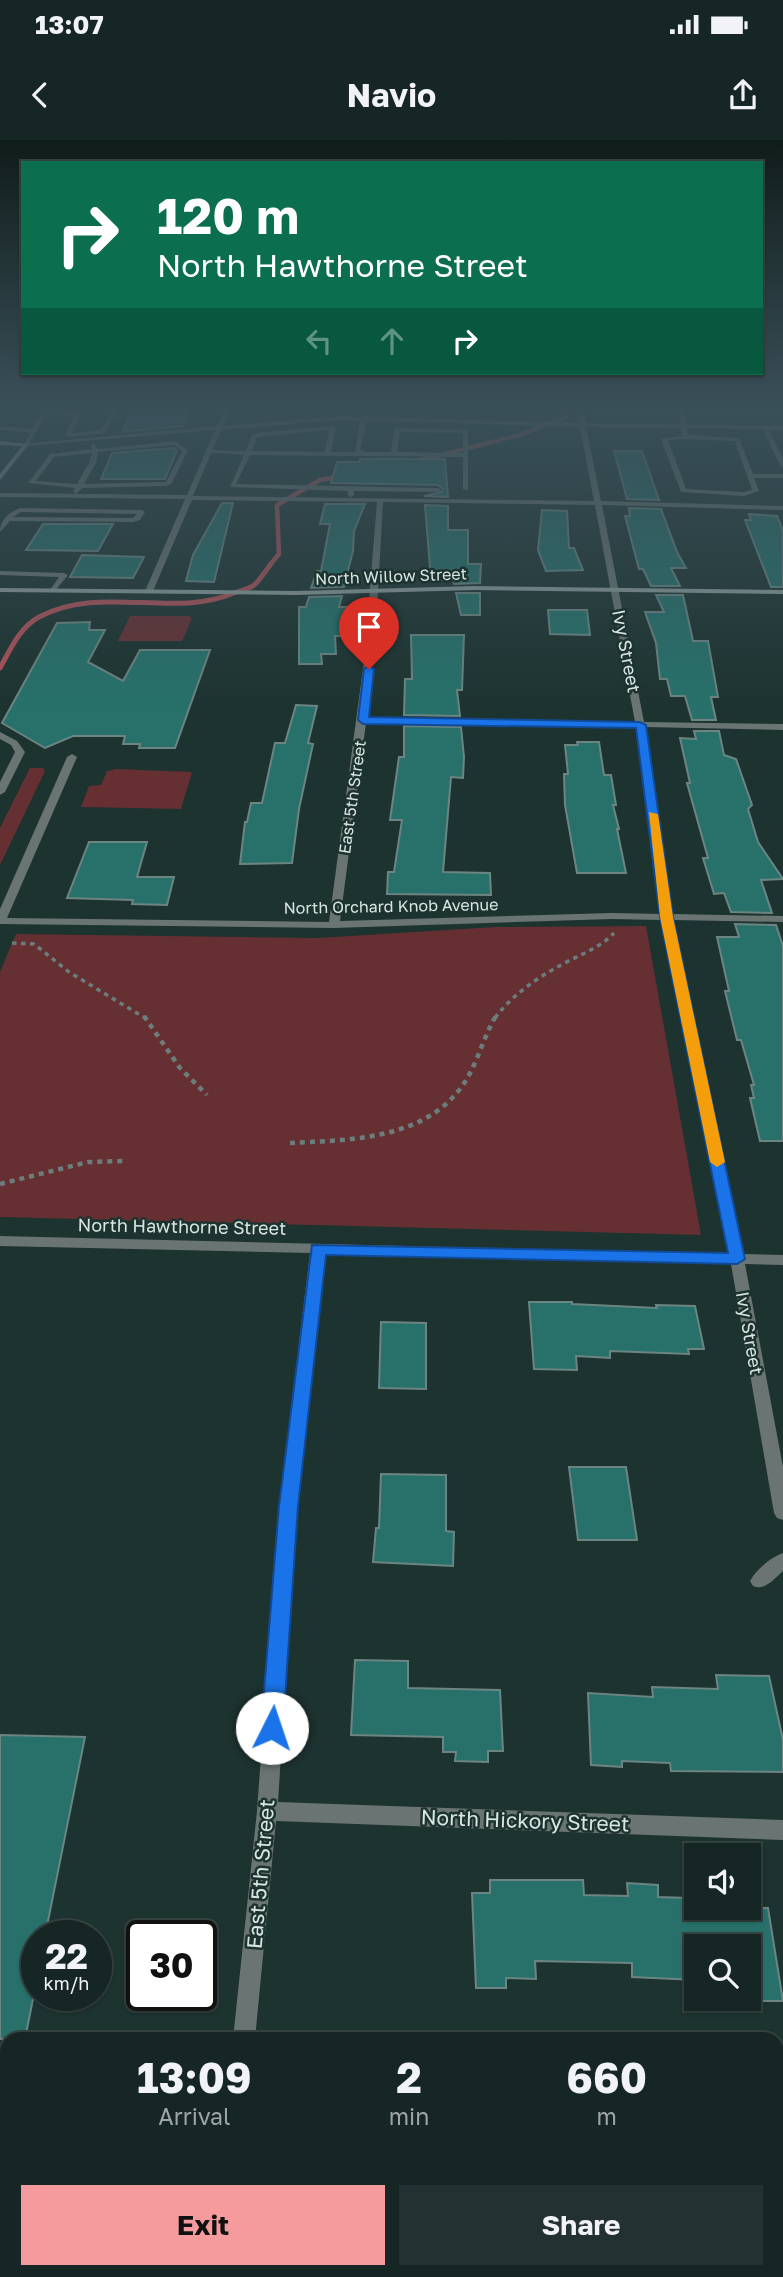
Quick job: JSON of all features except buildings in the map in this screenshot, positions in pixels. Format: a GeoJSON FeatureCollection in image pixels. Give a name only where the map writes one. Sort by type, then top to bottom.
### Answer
{"type":"FeatureCollection","features":[{"type":"Feature","properties":{"kind":"main road","name":"North Willow Street"},"geometry":{"type":"LineString","coordinates":[[0,590],[377,591],[474,588],[783,592]]}},
{"type":"Feature","properties":{"kind":"street"},"geometry":{"type":"LineString","coordinates":[[149,591],[183,509]]}},
{"type":"Feature","properties":{"kind":"street","name":"East 5th Street"},"geometry":{"type":"LineString","coordinates":[[334,925],[363,720],[377,591],[380,509]]}},
{"type":"Feature","properties":{"kind":"street","name":"Ivy Street"},"geometry":{"type":"LineString","coordinates":[[597,509],[640,725],[667,917],[737,1259],[783,1513]]}},
{"type":"Feature","properties":{"kind":"street"},"geometry":{"type":"LineString","coordinates":[[0,530],[12,513],[20,510],[142,512],[138,519],[132,520],[8,519]]}},
{"type":"Feature","properties":{"kind":"street"},"geometry":{"type":"LineString","coordinates":[[0,573],[64,575],[54,590]]}},
{"type":"Feature","properties":{"kind":"street"},"geometry":{"type":"LineString","coordinates":[[363,720],[783,727]]}},
{"type":"Feature","properties":{"kind":"street"},"geometry":{"type":"LineString","coordinates":[[0,735],[14,743],[20,752],[0,792]]}},
{"type":"Feature","properties":{"kind":"street"},"geometry":{"type":"LineString","coordinates":[[0,921],[72,757]]}},
{"type":"Feature","properties":{"kind":"street","name":"North Orchard Knob Avenue"},"geometry":{"type":"LineString","coordinates":[[0,921],[334,925],[612,916],[783,919]]}},
{"type":"Feature","properties":{"kind":"street","name":"North Hawthorne Street"},"geometry":{"type":"LineString","coordinates":[[0,1241],[783,1260]]}},
{"type":"Feature","properties":{"kind":"street","name":"East 5th Street"},"geometry":{"type":"LineString","coordinates":[[245,2032],[267,1811],[288,1506],[318,1249]]}},
{"type":"Feature","properties":{"kind":"street"},"geometry":{"type":"LineString","coordinates":[[759,1581],[783,1560]]}},
{"type":"Feature","properties":{"kind":"street","name":"North Hickory Street"},"geometry":{"type":"LineString","coordinates":[[267,1811],[783,1830]]}},
{"type":"Feature","properties":{"kind":"path"},"geometry":{"type":"LineString","coordinates":[[290,1143],[381,1135],[416,1126],[436,1115],[460,1091],[475,1064],[491,1021],[512,999],[558,966],[596,948],[611,937],[616,931],[612,916]]}},
{"type":"Feature","properties":{"kind":"path"},"geometry":{"type":"LineString","coordinates":[[12,943],[34,944],[69,972],[142,1014],[180,1068],[208,1095]]}},
{"type":"Feature","properties":{"kind":"path"},"geometry":{"type":"LineString","coordinates":[[0,1184],[88,1162],[124,1161]]}},
{"type":"Feature","properties":{"kind":"shaded area"},"geometry":{"type":"Polygon","coordinates":[[[130,616],[192,618],[182,641],[118,641],[130,616]]]}},
{"type":"Feature","properties":{"kind":"shaded area"},"geometry":{"type":"Polygon","coordinates":[[[30,768],[43,768],[45,771],[0,865],[0,828],[30,768]]]}},
{"type":"Feature","properties":{"kind":"shaded area"},"geometry":{"type":"Polygon","coordinates":[[[116,769],[192,772],[181,809],[81,807],[89,786],[101,785],[107,771],[116,769]]]}},
{"type":"Feature","properties":{"kind":"shaded area"},"geometry":{"type":"Polygon","coordinates":[[[646,926],[701,1235],[0,1217],[0,972],[16,934],[318,938],[496,927],[646,926]]]}},
{"type":"Feature","properties":{"kind":"waterway"},"geometry":{"type":"LineString","coordinates":[[269,566],[279,554],[277,509]]}},
{"type":"Feature","properties":{"kind":"waterway"},"geometry":{"type":"LineString","coordinates":[[0,668],[16,640],[26,627],[39,617],[87,603],[186,603],[210,600],[252,586],[271,564]]}},
{"type":"Feature","properties":{"kind":"slow traffic"},"geometry":{"type":"LineString","coordinates":[[653,814],[667,917],[717,1162]]}},
{"type":"Feature","properties":{"kind":"route"},"geometry":{"type":"LineString","coordinates":[[272,1728],[288,1506],[318,1249],[737,1259],[667,917],[640,725],[363,720],[369,669]]}}]}
